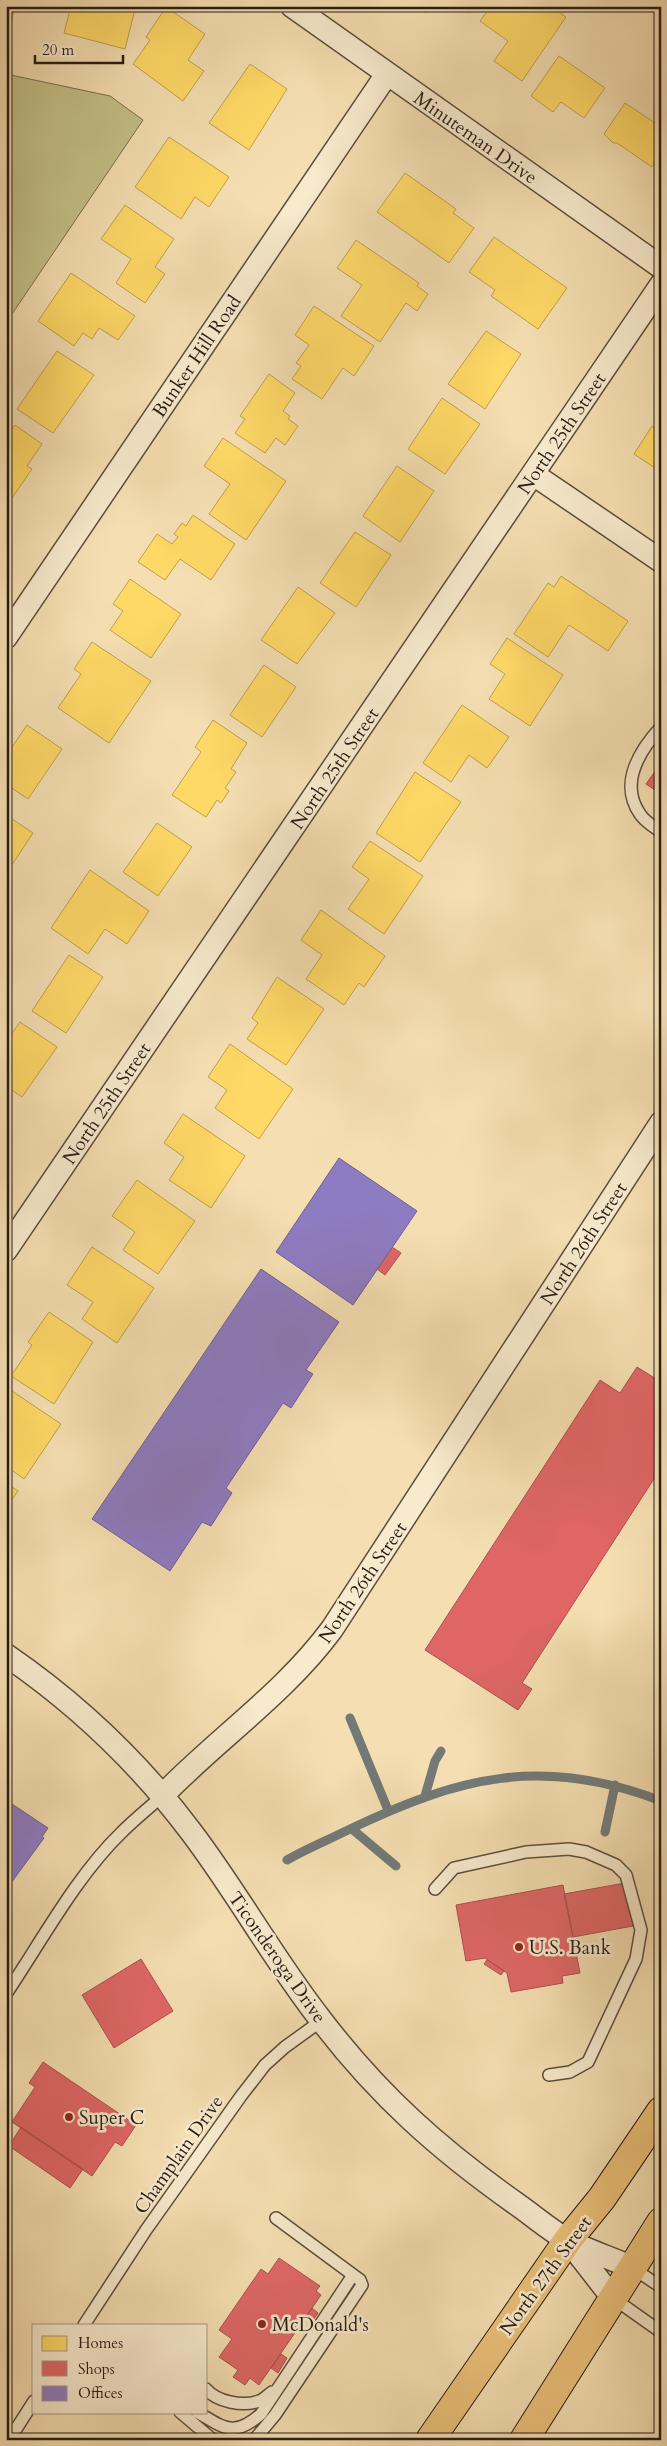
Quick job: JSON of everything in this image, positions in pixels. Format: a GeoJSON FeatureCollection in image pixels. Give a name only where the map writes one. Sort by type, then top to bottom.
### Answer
{"type":"FeatureCollection","features":[{"type":"Feature","properties":{"kind":"main road","name":"North 27th Street"},"geometry":{"type":"LineString","coordinates":[[430,2440],[568,2240],[602,2198],[661,2111]]}},
{"type":"Feature","properties":{"kind":"main road"},"geometry":{"type":"LineString","coordinates":[[524,2440],[612,2297],[661,2222]]}},
{"type":"Feature","properties":{"kind":"street","name":"Minuteman Drive"},"geometry":{"type":"LineString","coordinates":[[292,6],[661,267]]}},
{"type":"Feature","properties":{"kind":"street","name":"Bunker Hill Road"},"geometry":{"type":"LineString","coordinates":[[6,638],[387,74]]}},
{"type":"Feature","properties":{"kind":"street","name":"North 25th Street"},"geometry":{"type":"LineString","coordinates":[[6,1250],[661,285]]}},
{"type":"Feature","properties":{"kind":"street"},"geometry":{"type":"LineString","coordinates":[[533,474],[661,561]]}},
{"type":"Feature","properties":{"kind":"street","name":"North 26th Street"},"geometry":{"type":"LineString","coordinates":[[162,1796],[188,1769],[297,1670],[332,1629],[661,1123]]}},
{"type":"Feature","properties":{"kind":"street","name":"Ticonderoga Drive"},"geometry":{"type":"LineString","coordinates":[[6,1655],[75,1710],[124,1755],[162,1796],[192,1833],[321,2021],[383,2093],[429,2138],[485,2182],[568,2240],[631,2267]]}},
{"type":"Feature","properties":{"kind":"street","name":"Ticonderoga Drive"},"geometry":{"type":"LineString","coordinates":[[568,2240],[612,2297]]}},
{"type":"Feature","properties":{"kind":"lane"},"geometry":{"type":"LineString","coordinates":[[661,727],[634,764],[630,784],[631,795],[641,816],[661,832]]}},
{"type":"Feature","properties":{"kind":"lane","name":"North 26th Street"},"geometry":{"type":"LineString","coordinates":[[6,1994],[71,1896],[95,1864],[122,1832],[162,1796]]}},
{"type":"Feature","properties":{"kind":"lane"},"geometry":{"type":"LineString","coordinates":[[435,1889],[454,1868],[526,1852],[569,1849],[586,1852],[616,1865],[626,1874],[640,1930],[636,1959],[588,2062],[570,2072],[549,2075]]}},
{"type":"Feature","properties":{"kind":"lane","name":"Champlain Drive"},"geometry":{"type":"LineString","coordinates":[[85,2324],[146,2230],[265,2065],[285,2046],[321,2021]]}},
{"type":"Feature","properties":{"kind":"lane"},"geometry":{"type":"LineString","coordinates":[[254,2440],[275,2415],[362,2289],[360,2280],[276,2218]]}},
{"type":"Feature","properties":{"kind":"lane","name":"Ticonderoga Drive"},"geometry":{"type":"LineString","coordinates":[[631,2267],[661,2288]]}},
{"type":"Feature","properties":{"kind":"lane"},"geometry":{"type":"LineString","coordinates":[[200,2414],[225,2429],[238,2429],[249,2425],[260,2414],[353,2275]]}},
{"type":"Feature","properties":{"kind":"lane","name":"Ticonderoga Drive"},"geometry":{"type":"LineString","coordinates":[[612,2297],[661,2332]]}},
{"type":"Feature","properties":{"kind":"lane"},"geometry":{"type":"LineString","coordinates":[[208,2391],[211,2395],[227,2402],[248,2404],[260,2401],[279,2386]]}},
{"type":"Feature","properties":{"kind":"lane"},"geometry":{"type":"LineString","coordinates":[[8,2440],[32,2404]]}},
{"type":"Feature","properties":{"kind":"lane"},"geometry":{"type":"LineString","coordinates":[[182,2414],[213,2440]]}},
{"type":"Feature","properties":{"kind":"shaded area"},"geometry":{"type":"Polygon","coordinates":[[[6,74],[110,96],[143,120],[6,323],[6,74]]]}},
{"type":"Feature","properties":{"kind":"building: Homes"},"geometry":{"type":"Polygon","coordinates":[[[6,6],[15,6],[9,31],[6,31],[6,6]]]}},
{"type":"Feature","properties":{"kind":"building: Homes"},"geometry":{"type":"Polygon","coordinates":[[[15,6],[36,6],[36,10],[15,6]]]}},
{"type":"Feature","properties":{"kind":"building: Homes"},"geometry":{"type":"Polygon","coordinates":[[[71,6],[122,6],[135,9],[125,49],[64,33],[71,6]]]}},
{"type":"Feature","properties":{"kind":"building: Homes"},"geometry":{"type":"Polygon","coordinates":[[[417,6],[431,6],[426,13],[417,6]]]}},
{"type":"Feature","properties":{"kind":"building: Homes"},"geometry":{"type":"Polygon","coordinates":[[[461,6],[474,6],[469,13],[461,6]]]}},
{"type":"Feature","properties":{"kind":"building: Homes"},"geometry":{"type":"Polygon","coordinates":[[[491,6],[550,6],[566,17],[522,81],[494,61],[508,41],[480,21],[491,6]]]}},
{"type":"Feature","properties":{"kind":"building: Homes"},"geometry":{"type":"Polygon","coordinates":[[[166,7],[205,34],[188,60],[204,71],[183,101],[133,64],[150,40],[146,37],[166,7]]]}},
{"type":"Feature","properties":{"kind":"building: Homes"},"geometry":{"type":"Polygon","coordinates":[[[559,56],[605,88],[584,118],[561,102],[553,112],[531,96],[559,56]]]}},
{"type":"Feature","properties":{"kind":"building: Homes"},"geometry":{"type":"Polygon","coordinates":[[[250,64],[287,89],[249,150],[209,123],[250,64]]]}},
{"type":"Feature","properties":{"kind":"building: Homes"},"geometry":{"type":"Polygon","coordinates":[[[625,103],[661,127],[661,154],[652,167],[617,143],[613,143],[604,134],[625,103]]]}},
{"type":"Feature","properties":{"kind":"building: Homes"},"geometry":{"type":"Polygon","coordinates":[[[169,137],[229,177],[209,207],[195,197],[181,219],[135,187],[169,137]]]}},
{"type":"Feature","properties":{"kind":"building: Homes"},"geometry":{"type":"Polygon","coordinates":[[[405,173],[456,209],[453,213],[474,228],[449,263],[377,212],[405,173]]]}},
{"type":"Feature","properties":{"kind":"building: Homes"},"geometry":{"type":"Polygon","coordinates":[[[125,205],[174,239],[155,267],[165,274],[145,303],[116,283],[131,259],[101,239],[125,205]]]}},
{"type":"Feature","properties":{"kind":"building: Homes"},"geometry":{"type":"Polygon","coordinates":[[[494,237],[567,288],[538,329],[491,296],[495,290],[469,272],[494,237]]]}},
{"type":"Feature","properties":{"kind":"building: Homes"},"geometry":{"type":"Polygon","coordinates":[[[356,240],[419,283],[417,286],[428,294],[417,311],[406,303],[380,342],[341,316],[362,285],[337,268],[356,240]]]}},
{"type":"Feature","properties":{"kind":"building: Homes"},"geometry":{"type":"Polygon","coordinates":[[[71,273],[135,316],[118,340],[99,328],[92,339],[83,333],[74,346],[38,321],[71,273]]]}},
{"type":"Feature","properties":{"kind":"building: Homes"},"geometry":{"type":"Polygon","coordinates":[[[314,306],[374,346],[354,376],[343,368],[322,399],[292,379],[301,366],[296,363],[309,345],[295,335],[314,306]]]}},
{"type":"Feature","properties":{"kind":"building: Homes"},"geometry":{"type":"Polygon","coordinates":[[[486,331],[521,354],[485,409],[448,384],[486,331]]]}},
{"type":"Feature","properties":{"kind":"building: Homes"},"geometry":{"type":"Polygon","coordinates":[[[57,351],[94,375],[53,433],[17,409],[57,351]]]}},
{"type":"Feature","properties":{"kind":"building: Homes"},"geometry":{"type":"Polygon","coordinates":[[[269,374],[295,393],[283,411],[290,416],[288,419],[298,426],[285,445],[276,438],[265,453],[235,433],[245,419],[240,416],[269,374]]]}},
{"type":"Feature","properties":{"kind":"building: Homes"},"geometry":{"type":"Polygon","coordinates":[[[442,398],[480,424],[445,474],[408,449],[442,398]]]}},
{"type":"Feature","properties":{"kind":"building: Homes"},"geometry":{"type":"Polygon","coordinates":[[[661,424],[661,472],[634,454],[652,426],[657,429],[661,424]]]}},
{"type":"Feature","properties":{"kind":"building: Homes"},"geometry":{"type":"Polygon","coordinates":[[[15,425],[42,444],[27,466],[32,469],[10,501],[6,498],[6,438],[15,425]]]}},
{"type":"Feature","properties":{"kind":"building: Homes"},"geometry":{"type":"Polygon","coordinates":[[[223,438],[286,481],[246,540],[209,514],[230,484],[204,466],[223,438]]]}},
{"type":"Feature","properties":{"kind":"building: Homes"},"geometry":{"type":"Polygon","coordinates":[[[397,466],[434,491],[400,542],[363,516],[397,466]]]}},
{"type":"Feature","properties":{"kind":"building: Homes"},"geometry":{"type":"Polygon","coordinates":[[[193,515],[235,544],[211,580],[180,559],[165,580],[138,562],[157,534],[172,544],[178,537],[174,534],[182,523],[186,526],[193,515]]]}},
{"type":"Feature","properties":{"kind":"building: Homes"},"geometry":{"type":"Polygon","coordinates":[[[355,532],[391,555],[356,607],[320,583],[355,532]]]}},
{"type":"Feature","properties":{"kind":"building: Homes"},"geometry":{"type":"Polygon","coordinates":[[[561,576],[628,621],[608,651],[569,625],[548,657],[514,634],[548,583],[554,587],[561,576]]]}},
{"type":"Feature","properties":{"kind":"building: Homes"},"geometry":{"type":"Polygon","coordinates":[[[130,579],[181,614],[151,658],[110,630],[123,611],[113,604],[130,579]]]}},
{"type":"Feature","properties":{"kind":"building: Homes"},"geometry":{"type":"Polygon","coordinates":[[[298,587],[335,613],[297,664],[261,640],[298,587]]]}},
{"type":"Feature","properties":{"kind":"building: Homes"},"geometry":{"type":"Polygon","coordinates":[[[507,638],[563,675],[530,726],[489,699],[505,674],[490,664],[507,638]]]}},
{"type":"Feature","properties":{"kind":"building: Homes"},"geometry":{"type":"Polygon","coordinates":[[[92,642],[151,681],[109,743],[58,708],[81,674],[74,669],[92,642]]]}},
{"type":"Feature","properties":{"kind":"building: Homes"},"geometry":{"type":"Polygon","coordinates":[[[264,665],[296,687],[262,737],[230,715],[264,665]]]}},
{"type":"Feature","properties":{"kind":"building: Homes"},"geometry":{"type":"Polygon","coordinates":[[[462,705],[509,737],[487,768],[469,755],[451,782],[423,763],[462,705]]]}},
{"type":"Feature","properties":{"kind":"building: Homes"},"geometry":{"type":"Polygon","coordinates":[[[213,720],[247,743],[231,769],[236,772],[225,788],[229,791],[221,803],[217,800],[206,817],[172,795],[201,752],[195,747],[213,720]]]}},
{"type":"Feature","properties":{"kind":"building: Homes"},"geometry":{"type":"Polygon","coordinates":[[[27,725],[62,749],[28,799],[6,784],[6,756],[27,725]]]}},
{"type":"Feature","properties":{"kind":"building: Homes"},"geometry":{"type":"Polygon","coordinates":[[[415,772],[461,802],[420,862],[376,833],[415,772]]]}},
{"type":"Feature","properties":{"kind":"building: Homes"},"geometry":{"type":"Polygon","coordinates":[[[6,815],[33,833],[6,874],[6,815]]]}},
{"type":"Feature","properties":{"kind":"building: Homes"},"geometry":{"type":"Polygon","coordinates":[[[157,823],[192,847],[158,896],[123,872],[157,823]]]}},
{"type":"Feature","properties":{"kind":"building: Homes"},"geometry":{"type":"Polygon","coordinates":[[[370,841],[423,876],[384,934],[348,909],[369,879],[352,867],[370,841]]]}},
{"type":"Feature","properties":{"kind":"building: Homes"},"geometry":{"type":"Polygon","coordinates":[[[90,870],[149,911],[127,944],[105,929],[88,954],[51,928],[90,870]]]}},
{"type":"Feature","properties":{"kind":"building: Homes"},"geometry":{"type":"Polygon","coordinates":[[[321,910],[385,956],[364,987],[359,983],[344,1005],[306,979],[322,955],[301,940],[321,910]]]}},
{"type":"Feature","properties":{"kind":"building: Homes"},"geometry":{"type":"Polygon","coordinates":[[[69,955],[103,977],[66,1033],[32,1011],[69,955]]]}},
{"type":"Feature","properties":{"kind":"building: Homes"},"geometry":{"type":"Polygon","coordinates":[[[277,977],[324,1009],[286,1065],[247,1039],[258,1023],[252,1018],[277,977]]]}},
{"type":"Feature","properties":{"kind":"building: Homes"},"geometry":{"type":"Polygon","coordinates":[[[20,1022],[57,1047],[22,1097],[6,1086],[6,1042],[20,1022]]]}},
{"type":"Feature","properties":{"kind":"building: Homes"},"geometry":{"type":"Polygon","coordinates":[[[230,1044],[293,1089],[259,1139],[215,1108],[227,1090],[208,1077],[230,1044]]]}},
{"type":"Feature","properties":{"kind":"building: Homes"},"geometry":{"type":"Polygon","coordinates":[[[183,1114],[245,1156],[211,1208],[169,1180],[184,1157],[164,1143],[183,1114]]]}},
{"type":"Feature","properties":{"kind":"building: Homes"},"geometry":{"type":"Polygon","coordinates":[[[137,1180],[195,1221],[158,1274],[123,1250],[135,1232],[112,1216],[137,1180]]]}},
{"type":"Feature","properties":{"kind":"building: Homes"},"geometry":{"type":"Polygon","coordinates":[[[92,1247],[154,1288],[117,1343],[82,1319],[93,1302],[67,1285],[92,1247]]]}},
{"type":"Feature","properties":{"kind":"building: Homes"},"geometry":{"type":"Polygon","coordinates":[[[49,1312],[93,1342],[54,1404],[11,1376],[32,1345],[28,1342],[49,1312]]]}},
{"type":"Feature","properties":{"kind":"building: Homes"},"geometry":{"type":"Polygon","coordinates":[[[6,1387],[61,1424],[24,1479],[6,1466],[6,1387]]]}},
{"type":"Feature","properties":{"kind":"building: Homes"},"geometry":{"type":"Polygon","coordinates":[[[6,1483],[18,1491],[6,1508],[6,1483]]]}},
{"type":"Feature","properties":{"kind":"building: Shops"},"geometry":{"type":"Polygon","coordinates":[[[661,763],[661,794],[646,784],[661,763]]]}},
{"type":"Feature","properties":{"kind":"building: Shops"},"geometry":{"type":"Polygon","coordinates":[[[392,1247],[401,1253],[385,1275],[377,1269],[392,1247]]]}},
{"type":"Feature","properties":{"kind":"building: Shops"},"geometry":{"type":"Polygon","coordinates":[[[637,1367],[661,1382],[661,1468],[522,1683],[532,1689],[518,1710],[425,1650],[600,1380],[620,1393],[637,1367]]]}},
{"type":"Feature","properties":{"kind":"building: Shops"},"geometry":{"type":"Polygon","coordinates":[[[625,1883],[633,1926],[573,1937],[564,1894],[625,1883]]]}},
{"type":"Feature","properties":{"kind":"building: Shops","name":"U.S. Bank"},"geometry":{"type":"Polygon","coordinates":[[[563,1885],[580,1973],[562,1976],[563,1983],[511,1992],[507,1973],[485,1958],[466,1961],[456,1905],[563,1885]]]}},
{"type":"Feature","properties":{"kind":"building: Shops"},"geometry":{"type":"Polygon","coordinates":[[[141,1959],[173,2011],[114,2048],[82,1995],[141,1959]]]}},
{"type":"Feature","properties":{"kind":"building: Shops"},"geometry":{"type":"Polygon","coordinates":[[[487,1960],[504,1971],[501,1975],[484,1964],[487,1960]]]}},
{"type":"Feature","properties":{"kind":"building: Shops"},"geometry":{"type":"Polygon","coordinates":[[[43,2062],[136,2125],[122,2146],[115,2142],[92,2176],[12,2122],[35,2087],[29,2083],[43,2062]]]}},
{"type":"Feature","properties":{"kind":"building: Shops"},"geometry":{"type":"Polygon","coordinates":[[[21,2127],[83,2169],[70,2188],[9,2146],[21,2127]]]}},
{"type":"Feature","properties":{"kind":"building: Shops","name":"McDonald's"},"geometry":{"type":"Polygon","coordinates":[[[279,2258],[320,2286],[316,2291],[321,2295],[259,2385],[250,2378],[245,2385],[233,2377],[238,2370],[219,2357],[232,2339],[219,2330],[261,2269],[268,2274],[279,2258]]]}},
{"type":"Feature","properties":{"kind":"building: Shops"},"geometry":{"type":"Polygon","coordinates":[[[312,2308],[318,2313],[311,2323],[306,2317],[312,2308]]]}},
{"type":"Feature","properties":{"kind":"building: Shops"},"geometry":{"type":"Polygon","coordinates":[[[281,2354],[287,2358],[278,2373],[271,2368],[281,2354]]]}},
{"type":"Feature","properties":{"kind":"building: Offices"},"geometry":{"type":"Polygon","coordinates":[[[339,1158],[417,1211],[353,1305],[276,1252],[339,1158]]]}},
{"type":"Feature","properties":{"kind":"building: Offices"},"geometry":{"type":"Polygon","coordinates":[[[261,1269],[339,1322],[306,1370],[313,1374],[291,1408],[283,1403],[226,1488],[232,1493],[211,1526],[202,1522],[170,1571],[92,1519],[261,1269]]]}},
{"type":"Feature","properties":{"kind":"building: Offices"},"geometry":{"type":"Polygon","coordinates":[[[6,1800],[48,1828],[42,1837],[44,1838],[11,1883],[6,1881],[6,1800]]]}},
{"type":"Feature","properties":{"kind":"waterway"},"geometry":{"type":"LineString","coordinates":[[350,1718],[388,1810]]}},
{"type":"Feature","properties":{"kind":"waterway"},"geometry":{"type":"LineString","coordinates":[[425,1796],[435,1761],[441,1751]]}},
{"type":"Feature","properties":{"kind":"waterway"},"geometry":{"type":"LineString","coordinates":[[287,1860],[388,1812],[427,1797],[464,1785],[501,1778],[539,1776],[577,1779],[618,1787],[661,1801]]}},
{"type":"Feature","properties":{"kind":"waterway"},"geometry":{"type":"LineString","coordinates":[[605,1832],[615,1785]]}},
{"type":"Feature","properties":{"kind":"waterway"},"geometry":{"type":"LineString","coordinates":[[352,1829],[396,1866]]}},
{"type":"Feature","properties":{"kind":"place","name":"U.S. Bank"},"geometry":{"type":"Point","coordinates":[519,1947]}},
{"type":"Feature","properties":{"kind":"place","name":"Super C"},"geometry":{"type":"Point","coordinates":[69,2117]}},
{"type":"Feature","properties":{"kind":"place","name":"McDonald's"},"geometry":{"type":"Point","coordinates":[262,2324]}}]}
